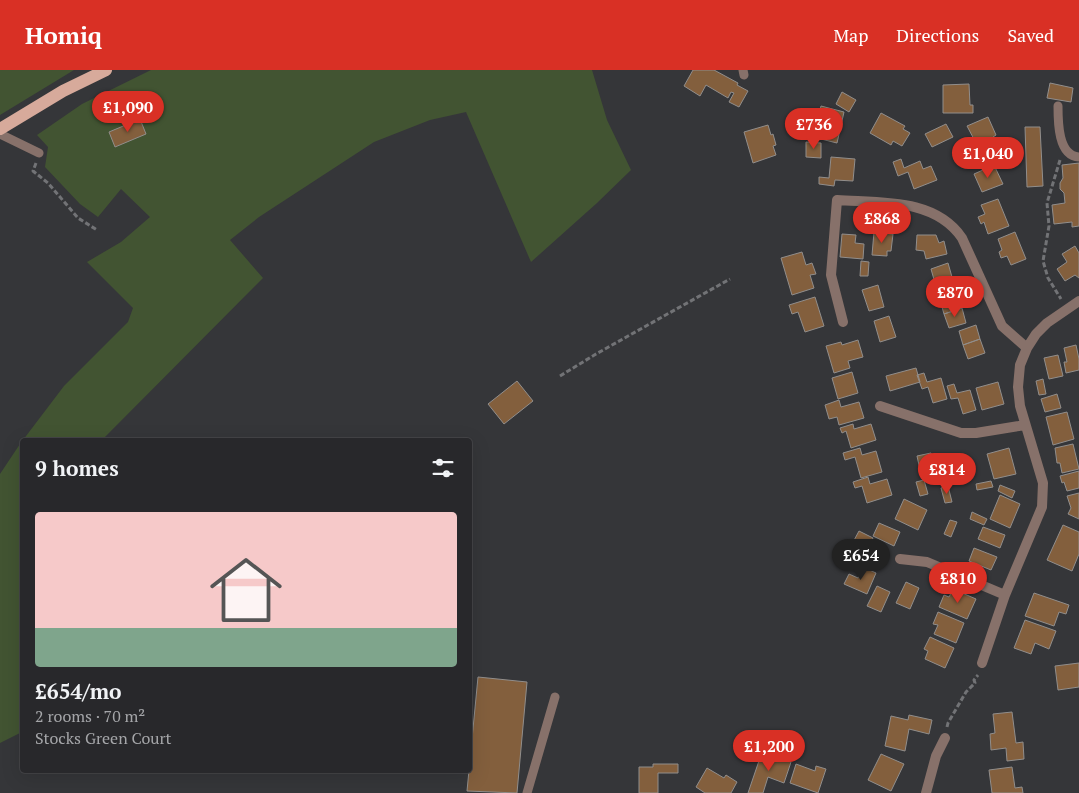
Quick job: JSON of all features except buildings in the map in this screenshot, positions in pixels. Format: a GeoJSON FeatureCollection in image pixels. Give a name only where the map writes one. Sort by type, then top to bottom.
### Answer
{"type":"FeatureCollection","features":[{"type":"Feature","properties":{"kind":"main road"},"geometry":{"type":"LineString","coordinates":[[0,129],[63,91],[106,70]]}},
{"type":"Feature","properties":{"kind":"street"},"geometry":{"type":"LineString","coordinates":[[843,322],[831,275],[837,200],[916,206],[937,215],[956,229],[962,238],[1002,326],[1027,348]]}},
{"type":"Feature","properties":{"kind":"street"},"geometry":{"type":"LineString","coordinates":[[982,663],[1005,595],[1042,507],[1042,483],[1020,406],[1018,387],[1020,365],[1027,348],[1036,334],[1047,323],[1079,301]]}},
{"type":"Feature","properties":{"kind":"street"},"geometry":{"type":"LineString","coordinates":[[880,406],[961,433],[976,433],[1025,425]]}},
{"type":"Feature","properties":{"kind":"street"},"geometry":{"type":"LineString","coordinates":[[900,559],[927,562],[1005,595]]}},
{"type":"Feature","properties":{"kind":"street"},"geometry":{"type":"LineString","coordinates":[[926,793],[936,756],[945,738]]}},
{"type":"Feature","properties":{"kind":"lane"},"geometry":{"type":"LineString","coordinates":[[1058,106],[1061,135],[1065,148],[1069,154],[1079,157]]}},
{"type":"Feature","properties":{"kind":"lane"},"geometry":{"type":"LineString","coordinates":[[0,134],[39,153]]}},
{"type":"Feature","properties":{"kind":"lane"},"geometry":{"type":"LineString","coordinates":[[526,793],[555,697]]}},
{"type":"Feature","properties":{"kind":"path"},"geometry":{"type":"LineString","coordinates":[[39,153],[33,171],[48,183],[78,218],[97,230]]}},
{"type":"Feature","properties":{"kind":"path"},"geometry":{"type":"LineString","coordinates":[[1068,309],[1051,284],[1043,261],[1049,226],[1048,203],[1058,164],[1061,159],[1069,154]]}},
{"type":"Feature","properties":{"kind":"path"},"geometry":{"type":"LineString","coordinates":[[560,376],[730,280]]}},
{"type":"Feature","properties":{"kind":"path"},"geometry":{"type":"LineString","coordinates":[[945,738],[948,722],[966,692],[975,683],[974,680],[981,671],[982,663]]}},
{"type":"Feature","properties":{"kind":"green space"},"geometry":{"type":"Polygon","coordinates":[[[0,70],[74,70],[0,115],[0,70]]]}},
{"type":"Feature","properties":{"kind":"green space"},"geometry":{"type":"Polygon","coordinates":[[[151,70],[592,70],[607,120],[631,170],[531,262],[466,112],[430,120],[374,142],[259,217],[230,240],[263,278],[104,438],[25,438],[64,386],[128,322],[133,308],[87,262],[121,242],[150,217],[121,189],[98,217],[80,204],[45,167],[48,147],[37,135],[82,104],[151,70]]]}},
{"type":"Feature","properties":{"kind":"green space"},"geometry":{"type":"Polygon","coordinates":[[[20,444],[20,733],[0,743],[0,474],[20,444]]]}}]}
